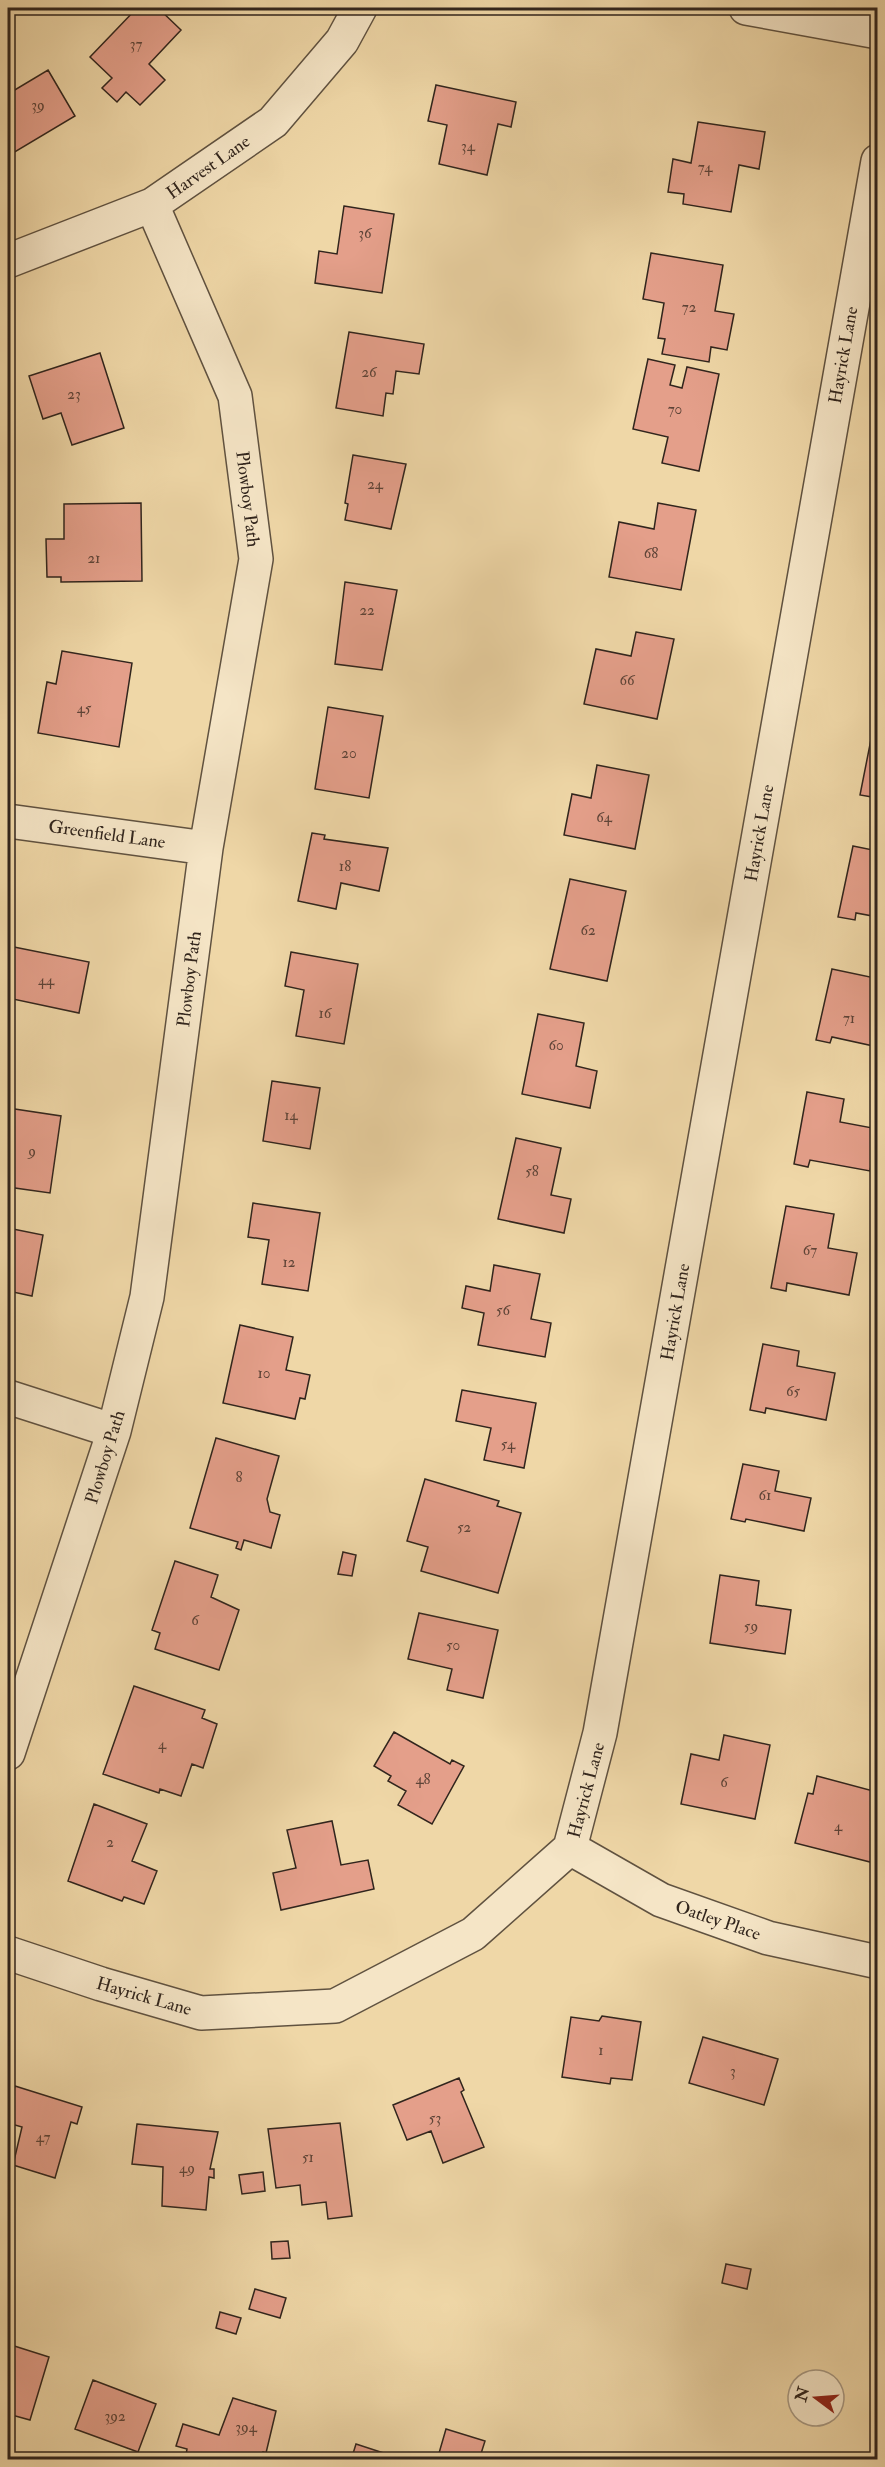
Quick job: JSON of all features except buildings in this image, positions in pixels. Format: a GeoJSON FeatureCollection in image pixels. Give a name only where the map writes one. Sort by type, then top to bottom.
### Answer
{"type":"FeatureCollection","features":[{"type":"Feature","properties":{"kind":"street","name":"Harvest Lane"},"geometry":{"type":"LineString","coordinates":[[8,261],[153,205],[273,122],[342,40],[360,8]]}},
{"type":"Feature","properties":{"kind":"street"},"geometry":{"type":"LineString","coordinates":[[746,8],[878,32]]}},
{"type":"Feature","properties":{"kind":"street","name":"Hayrick Lane"},"geometry":{"type":"LineString","coordinates":[[8,1953],[101,1984],[201,2013],[335,2007],[473,1934],[570,1848],[600,1733],[878,161]]}},
{"type":"Feature","properties":{"kind":"street","name":"Plowboy Path"},"geometry":{"type":"LineString","coordinates":[[8,1753],[114,1431],[147,1297],[206,848],[255,559],[235,396],[153,205]]}},
{"type":"Feature","properties":{"kind":"street","name":"Greenfield Lane"},"geometry":{"type":"LineString","coordinates":[[8,821],[206,848]]}},
{"type":"Feature","properties":{"kind":"street"},"geometry":{"type":"LineString","coordinates":[[8,1398],[114,1431]]}},
{"type":"Feature","properties":{"kind":"street","name":"Oatley Place"},"geometry":{"type":"LineString","coordinates":[[570,1848],[661,1900],[768,1938],[878,1962]]}}]}
